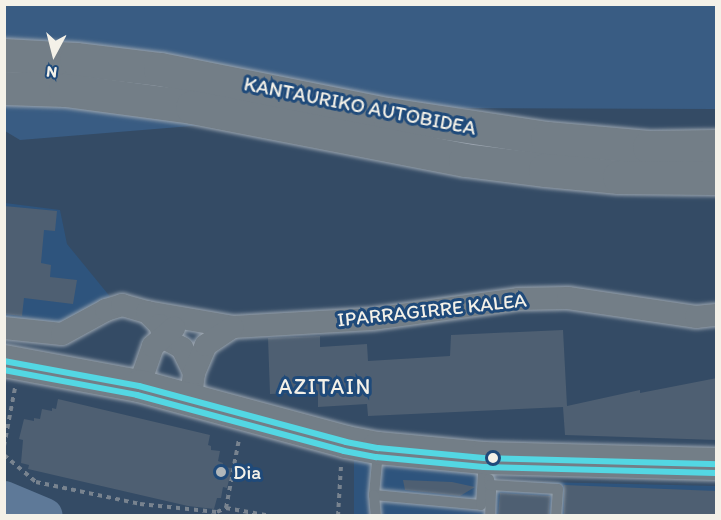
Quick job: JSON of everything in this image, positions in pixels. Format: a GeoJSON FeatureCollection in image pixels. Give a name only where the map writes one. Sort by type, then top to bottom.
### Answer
{"type":"FeatureCollection","features":[{"type":"Feature","properties":{"kind":"highway","name":"KANTAURIKO AUTOBIDEA"},"geometry":{"type":"LineString","coordinates":[[4,55],[76,59],[160,69],[388,114],[547,138],[649,147],[717,146]]}},
{"type":"Feature","properties":{"kind":"highway","name":"KANTAURIKO AUTOBIDEA"},"geometry":{"type":"LineString","coordinates":[[4,88],[65,90],[192,107],[465,160],[619,177],[717,178]]}},
{"type":"Feature","properties":{"kind":"street","name":"IPARRAGIRRE KALEA"},"geometry":{"type":"LineString","coordinates":[[4,328],[62,334],[106,309],[122,305],[192,320],[224,332],[372,319],[528,299],[568,298],[696,317],[717,315]]}},
{"type":"Feature","properties":{"kind":"street"},"geometry":{"type":"LineString","coordinates":[[147,312],[173,343],[192,386]]}},
{"type":"Feature","properties":{"kind":"street"},"geometry":{"type":"LineString","coordinates":[[173,343],[173,329],[192,320]]}},
{"type":"Feature","properties":{"kind":"street"},"geometry":{"type":"LineString","coordinates":[[139,386],[153,346],[224,332]]}},
{"type":"Feature","properties":{"kind":"street"},"geometry":{"type":"LineString","coordinates":[[192,386],[199,356],[224,332]]}},
{"type":"Feature","properties":{"kind":"street"},"geometry":{"type":"LineString","coordinates":[[11,370],[139,386],[192,386],[346,442],[487,471],[717,464]]}},
{"type":"Feature","properties":{"kind":"lane"},"geometry":{"type":"LineString","coordinates":[[376,516],[374,495],[378,448]]}},
{"type":"Feature","properties":{"kind":"lane"},"geometry":{"type":"LineString","coordinates":[[374,495],[480,510],[487,471]]}},
{"type":"Feature","properties":{"kind":"lane"},"geometry":{"type":"LineString","coordinates":[[487,471],[490,516]]}},
{"type":"Feature","properties":{"kind":"lane"},"geometry":{"type":"LineString","coordinates":[[487,471],[558,489],[556,516]]}},
{"type":"Feature","properties":{"kind":"path"},"geometry":{"type":"LineString","coordinates":[[4,446],[11,370]]}},
{"type":"Feature","properties":{"kind":"path"},"geometry":{"type":"LineString","coordinates":[[226,508],[240,436],[247,440]]}},
{"type":"Feature","properties":{"kind":"path"},"geometry":{"type":"LineString","coordinates":[[4,455],[36,482],[140,504],[217,514],[226,508],[271,516]]}},
{"type":"Feature","properties":{"kind":"path"},"geometry":{"type":"LineString","coordinates":[[338,516],[342,459]]}},
{"type":"Feature","properties":{"kind":"shaded area"},"geometry":{"type":"Polygon","coordinates":[[[5,5],[716,5],[716,109],[412,108],[20,140],[5,131],[5,5]]]}},
{"type":"Feature","properties":{"kind":"shaded area"},"geometry":{"type":"Polygon","coordinates":[[[5,203],[60,210],[67,244],[112,299],[64,325],[5,321],[5,203]]]}},
{"type":"Feature","properties":{"kind":"shaded area"},"geometry":{"type":"Polygon","coordinates":[[[354,458],[495,471],[496,481],[716,486],[716,515],[354,516],[354,458]]]}},
{"type":"Feature","properties":{"kind":"building"},"geometry":{"type":"Polygon","coordinates":[[[4,206],[57,211],[55,231],[44,230],[41,263],[51,265],[50,277],[77,280],[73,304],[24,298],[22,316],[4,314],[4,206]]]}},
{"type":"Feature","properties":{"kind":"building"},"geometry":{"type":"Polygon","coordinates":[[[563,330],[567,406],[640,390],[640,393],[717,378],[717,440],[565,435],[563,407],[368,416],[367,404],[318,407],[318,392],[270,394],[268,338],[320,336],[320,347],[367,344],[368,361],[450,356],[451,335],[563,330]]]}},
{"type":"Feature","properties":{"kind":"building"},"geometry":{"type":"Polygon","coordinates":[[[58,399],[210,435],[208,445],[211,446],[211,450],[220,451],[218,461],[223,463],[222,467],[232,468],[227,488],[223,487],[221,498],[217,498],[214,509],[188,506],[28,469],[29,465],[21,463],[23,440],[19,439],[24,419],[34,421],[34,418],[40,419],[42,409],[52,411],[52,408],[56,409],[58,399]]]}},
{"type":"Feature","properties":{"kind":"building"},"geometry":{"type":"Polygon","coordinates":[[[403,480],[452,482],[475,487],[460,496],[405,490],[403,480]]]}},
{"type":"Feature","properties":{"kind":"building"},"geometry":{"type":"Polygon","coordinates":[[[564,485],[717,491],[717,516],[564,516],[564,485]]]}},
{"type":"Feature","properties":{"kind":"building"},"geometry":{"type":"Polygon","coordinates":[[[500,493],[550,496],[549,516],[498,516],[500,493]]]}},
{"type":"Feature","properties":{"kind":"waterway"},"geometry":{"type":"LineString","coordinates":[[4,499],[45,516]]}},
{"type":"Feature","properties":{"kind":"transit line"},"geometry":{"type":"LineString","coordinates":[[4,361],[139,386],[346,442],[378,448],[484,458],[716,464]]}},
{"type":"Feature","properties":{"kind":"transit line"},"geometry":{"type":"LineString","coordinates":[[4,370],[137,395],[344,451],[376,457],[484,467],[716,473]]}},
{"type":"Feature","properties":{"kind":"place","name":"Dia"},"geometry":{"type":"Point","coordinates":[221,472]}},
{"type":"Feature","properties":{"kind":"district","name":"AZITAIN"},"geometry":{"type":"Point","coordinates":[325,387]}}]}
